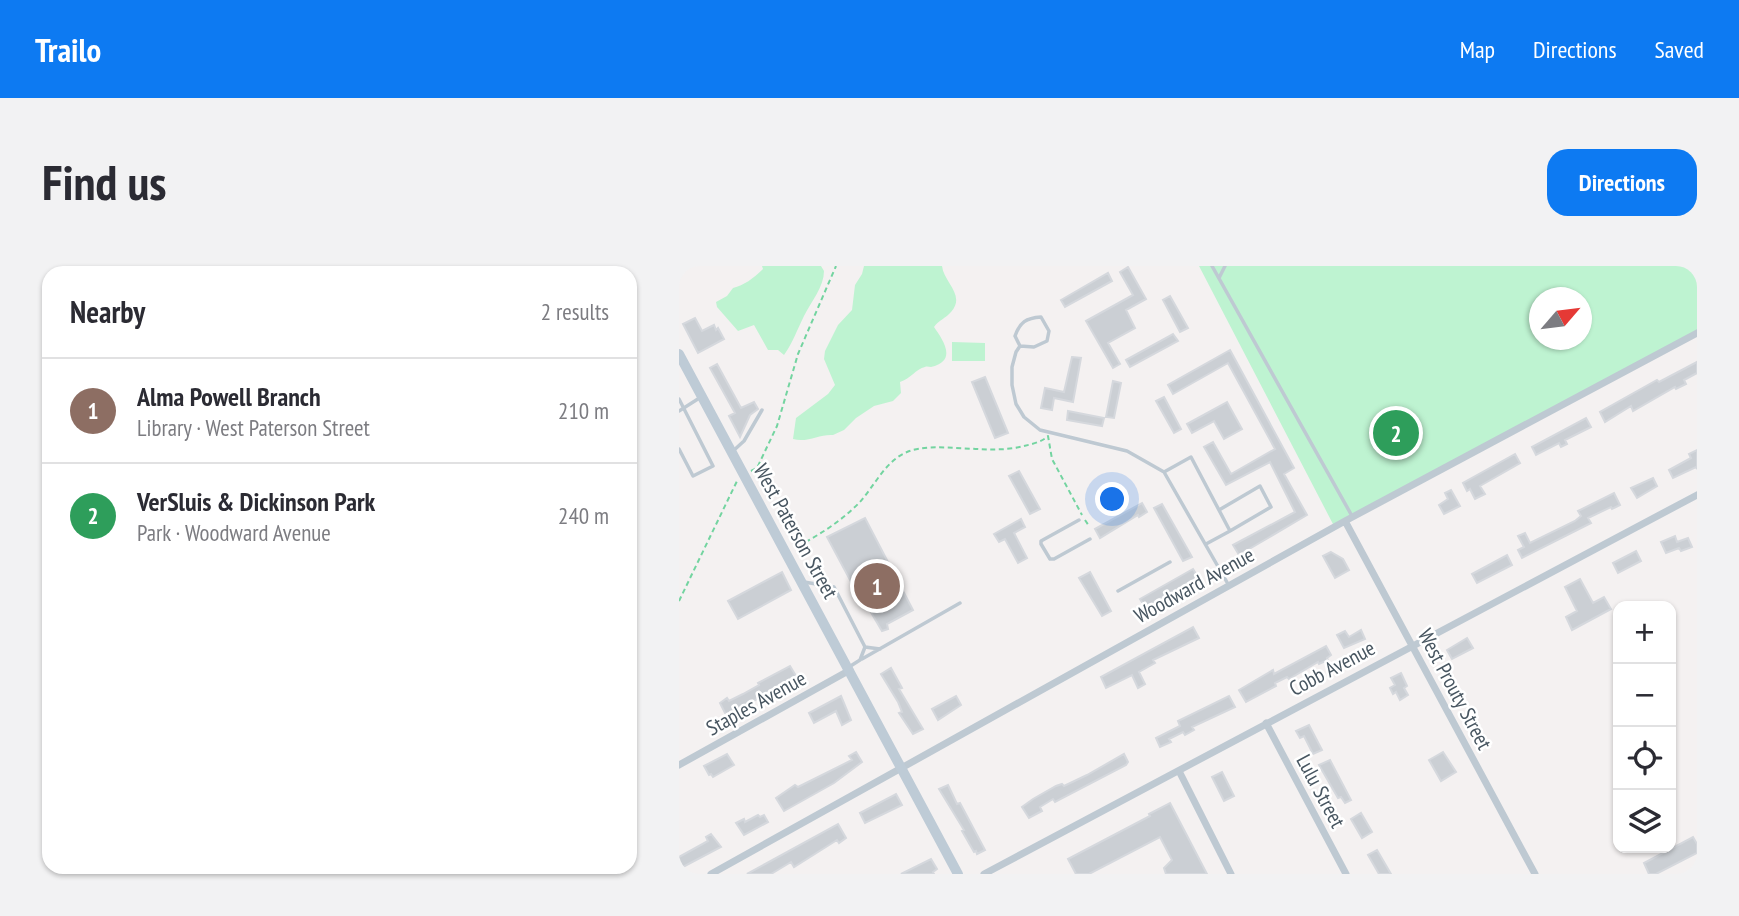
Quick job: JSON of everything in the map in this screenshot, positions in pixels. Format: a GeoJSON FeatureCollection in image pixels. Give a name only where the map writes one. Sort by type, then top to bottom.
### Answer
{"type":"FeatureCollection","features":[{"type":"Feature","properties":{"kind":"street","name":"Woodward Avenue"},"geometry":{"type":"LineString","coordinates":[[711,874],[1352,516],[1697,333]]}},
{"type":"Feature","properties":{"kind":"street","name":"West Paterson Street"},"geometry":{"type":"LineString","coordinates":[[679,354],[958,874]]}},
{"type":"Feature","properties":{"kind":"street","name":"Cobb Avenue"},"geometry":{"type":"LineString","coordinates":[[984,874],[1697,495]]}},
{"type":"Feature","properties":{"kind":"street","name":"West Prouty Street"},"geometry":{"type":"LineString","coordinates":[[1345,521],[1535,874]]}},
{"type":"Feature","properties":{"kind":"street","name":"Staples Avenue"},"geometry":{"type":"LineString","coordinates":[[679,765],[849,669]]}},
{"type":"Feature","properties":{"kind":"street","name":"Lulu Street"},"geometry":{"type":"LineString","coordinates":[[1266,723],[1346,874]]}},
{"type":"Feature","properties":{"kind":"street"},"geometry":{"type":"LineString","coordinates":[[1179,771],[1231,874]]}},
{"type":"Feature","properties":{"kind":"lane"},"geometry":{"type":"LineString","coordinates":[[1212,266],[1352,516]]}},
{"type":"Feature","properties":{"kind":"lane"},"geometry":{"type":"LineString","coordinates":[[1219,278],[1225,266]]}},
{"type":"Feature","properties":{"kind":"lane"},"geometry":{"type":"LineString","coordinates":[[1041,317],[1049,331],[1047,341],[1034,348],[1020,346],[1015,336],[1019,326],[1028,318],[1041,317]]}},
{"type":"Feature","properties":{"kind":"lane"},"geometry":{"type":"LineString","coordinates":[[1020,346],[1012,368],[1013,394],[1029,422],[1046,432],[1127,452],[1164,472],[1229,586]]}},
{"type":"Feature","properties":{"kind":"lane"},"geometry":{"type":"LineString","coordinates":[[679,411],[702,397]]}},
{"type":"Feature","properties":{"kind":"lane"},"geometry":{"type":"LineString","coordinates":[[679,399],[713,466],[693,476],[679,449]]}},
{"type":"Feature","properties":{"kind":"lane"},"geometry":{"type":"LineString","coordinates":[[731,452],[744,441],[762,410]]}},
{"type":"Feature","properties":{"kind":"lane"},"geometry":{"type":"LineString","coordinates":[[1164,472],[1191,457],[1230,531]]}},
{"type":"Feature","properties":{"kind":"lane"},"geometry":{"type":"LineString","coordinates":[[1206,545],[1271,507],[1260,486],[1219,510]]}},
{"type":"Feature","properties":{"kind":"lane"},"geometry":{"type":"LineString","coordinates":[[1079,520],[1041,541],[1041,544],[1050,559],[1054,559],[1090,539]]}},
{"type":"Feature","properties":{"kind":"lane"},"geometry":{"type":"LineString","coordinates":[[1118,592],[1170,562]]}},
{"type":"Feature","properties":{"kind":"lane"},"geometry":{"type":"LineString","coordinates":[[802,582],[834,587],[865,647],[860,660]]}},
{"type":"Feature","properties":{"kind":"lane"},"geometry":{"type":"LineString","coordinates":[[849,669],[860,660],[960,603]]}},
{"type":"Feature","properties":{"kind":"lane"},"geometry":{"type":"LineString","coordinates":[[865,647],[880,649]]}},
{"type":"Feature","properties":{"kind":"path"},"geometry":{"type":"LineString","coordinates":[[679,601],[735,481],[757,468],[777,426],[798,354],[836,266]]}},
{"type":"Feature","properties":{"kind":"path"},"geometry":{"type":"LineString","coordinates":[[798,546],[825,532],[849,512],[891,463],[907,452],[934,448],[1000,451],[1031,444],[1048,436],[1052,460],[1089,526]]}},
{"type":"Feature","properties":{"kind":"green space"},"geometry":{"type":"Polygon","coordinates":[[[762,266],[821,266],[824,271],[820,289],[784,355],[778,350],[768,350],[754,325],[738,331],[717,307],[716,302],[727,296],[733,288],[752,279],[763,269],[762,266]]]}},
{"type":"Feature","properties":{"kind":"green space"},"geometry":{"type":"Polygon","coordinates":[[[864,266],[942,266],[956,300],[951,312],[934,327],[946,350],[944,360],[931,367],[922,368],[900,382],[901,393],[893,401],[874,406],[844,430],[833,435],[793,439],[796,418],[828,394],[835,385],[824,359],[825,351],[838,325],[852,310],[855,285],[864,266]]]}},
{"type":"Feature","properties":{"kind":"green space"},"geometry":{"type":"Polygon","coordinates":[[[1199,266],[1697,266],[1697,330],[1334,526],[1199,266]]]}},
{"type":"Feature","properties":{"kind":"green space"},"geometry":{"type":"Polygon","coordinates":[[[952,342],[985,343],[985,361],[952,361],[952,342]]]}},
{"type":"Feature","properties":{"kind":"building"},"geometry":{"type":"Polygon","coordinates":[[[1128,267],[1146,299],[1126,310],[1135,328],[1108,343],[1120,364],[1113,368],[1086,321],[1133,295],[1120,272],[1128,267]]]}},
{"type":"Feature","properties":{"kind":"building"},"geometry":{"type":"Polygon","coordinates":[[[1108,273],[1112,281],[1065,307],[1061,300],[1108,273]]]}},
{"type":"Feature","properties":{"kind":"building"},"geometry":{"type":"Polygon","coordinates":[[[1170,296],[1188,328],[1180,332],[1163,300],[1170,296]]]}},
{"type":"Feature","properties":{"kind":"building"},"geometry":{"type":"Polygon","coordinates":[[[695,318],[702,331],[714,325],[724,339],[698,353],[683,324],[695,318]]]}},
{"type":"Feature","properties":{"kind":"building"},"geometry":{"type":"Polygon","coordinates":[[[1173,334],[1178,341],[1130,367],[1126,360],[1173,334]]]}},
{"type":"Feature","properties":{"kind":"building"},"geometry":{"type":"Polygon","coordinates":[[[1230,350],[1294,468],[1284,474],[1307,515],[1239,555],[1233,545],[1295,512],[1270,462],[1226,485],[1204,447],[1213,442],[1231,474],[1275,449],[1228,363],[1173,394],[1168,385],[1230,350]]]}},
{"type":"Feature","properties":{"kind":"building"},"geometry":{"type":"Polygon","coordinates":[[[1072,357],[1081,358],[1073,402],[1054,398],[1052,410],[1041,408],[1045,388],[1064,392],[1072,357]]]}},
{"type":"Feature","properties":{"kind":"building"},"geometry":{"type":"Polygon","coordinates":[[[1697,362],[1697,373],[1684,380],[1686,384],[1676,389],[1675,387],[1633,411],[1631,406],[1605,422],[1600,412],[1657,380],[1659,382],[1697,362]]]}},
{"type":"Feature","properties":{"kind":"building"},"geometry":{"type":"Polygon","coordinates":[[[717,364],[741,408],[754,402],[758,409],[750,415],[740,437],[729,416],[735,413],[710,368],[717,364]]]}},
{"type":"Feature","properties":{"kind":"building"},"geometry":{"type":"Polygon","coordinates":[[[985,377],[1008,433],[995,438],[972,382],[985,377]]]}},
{"type":"Feature","properties":{"kind":"building"},"geometry":{"type":"Polygon","coordinates":[[[1113,381],[1121,383],[1114,418],[1106,417],[1113,381]]]}},
{"type":"Feature","properties":{"kind":"building"},"geometry":{"type":"Polygon","coordinates":[[[1164,397],[1181,429],[1174,433],[1156,401],[1164,397]]]}},
{"type":"Feature","properties":{"kind":"building"},"geometry":{"type":"Polygon","coordinates":[[[1227,402],[1242,429],[1224,439],[1214,421],[1192,433],[1187,424],[1227,402]]]}},
{"type":"Feature","properties":{"kind":"building"},"geometry":{"type":"Polygon","coordinates":[[[1068,411],[1104,418],[1102,426],[1067,420],[1068,411]]]}},
{"type":"Feature","properties":{"kind":"building"},"geometry":{"type":"Polygon","coordinates":[[[1586,418],[1591,427],[1565,440],[1567,444],[1561,447],[1559,443],[1536,455],[1532,447],[1586,418]]]}},
{"type":"Feature","properties":{"kind":"building"},"geometry":{"type":"Polygon","coordinates":[[[1697,450],[1697,469],[1696,467],[1673,478],[1669,470],[1691,458],[1689,454],[1697,450]]]}},
{"type":"Feature","properties":{"kind":"building"},"geometry":{"type":"Polygon","coordinates":[[[1515,454],[1520,463],[1480,486],[1485,494],[1475,499],[1470,489],[1467,491],[1463,483],[1515,454]]]}},
{"type":"Feature","properties":{"kind":"building"},"geometry":{"type":"Polygon","coordinates":[[[1019,471],[1040,509],[1030,514],[1009,476],[1019,471]]]}},
{"type":"Feature","properties":{"kind":"building"},"geometry":{"type":"Polygon","coordinates":[[[1653,478],[1657,486],[1637,498],[1631,488],[1653,478]]]}},
{"type":"Feature","properties":{"kind":"building"},"geometry":{"type":"Polygon","coordinates":[[[1451,490],[1460,506],[1444,514],[1439,505],[1448,499],[1445,493],[1451,490]]]}},
{"type":"Feature","properties":{"kind":"building"},"geometry":{"type":"Polygon","coordinates":[[[1614,493],[1620,505],[1588,518],[1591,523],[1522,558],[1518,550],[1524,547],[1518,536],[1525,533],[1530,543],[1575,521],[1581,516],[1578,511],[1614,493]]]}},
{"type":"Feature","properties":{"kind":"building"},"geometry":{"type":"Polygon","coordinates":[[[1142,503],[1147,512],[1100,538],[1095,529],[1142,503]]]}},
{"type":"Feature","properties":{"kind":"building"},"geometry":{"type":"Polygon","coordinates":[[[1162,504],[1192,557],[1183,561],[1154,508],[1162,504]]]}},
{"type":"Feature","properties":{"kind":"building"},"geometry":{"type":"Polygon","coordinates":[[[865,518],[913,610],[887,624],[888,629],[882,631],[869,609],[865,608],[827,537],[865,518]]]}},
{"type":"Feature","properties":{"kind":"building"},"geometry":{"type":"Polygon","coordinates":[[[1021,519],[1025,527],[1014,533],[1027,558],[1018,563],[1005,539],[999,542],[994,534],[1021,519]]]}},
{"type":"Feature","properties":{"kind":"building"},"geometry":{"type":"Polygon","coordinates":[[[1675,536],[1677,542],[1688,538],[1692,547],[1666,553],[1661,542],[1675,536]]]}},
{"type":"Feature","properties":{"kind":"building"},"geometry":{"type":"Polygon","coordinates":[[[1636,551],[1641,561],[1618,573],[1613,563],[1636,551]]]}},
{"type":"Feature","properties":{"kind":"building"},"geometry":{"type":"Polygon","coordinates":[[[1331,552],[1343,559],[1349,570],[1335,578],[1323,556],[1331,552]]]}},
{"type":"Feature","properties":{"kind":"building"},"geometry":{"type":"Polygon","coordinates":[[[1507,555],[1512,565],[1477,583],[1472,574],[1507,555]]]}},
{"type":"Feature","properties":{"kind":"building"},"geometry":{"type":"Polygon","coordinates":[[[1193,569],[1198,577],[1145,607],[1140,599],[1193,569]]]}},
{"type":"Feature","properties":{"kind":"building"},"geometry":{"type":"Polygon","coordinates":[[[782,572],[791,590],[738,619],[728,601],[782,572]]]}},
{"type":"Feature","properties":{"kind":"building"},"geometry":{"type":"Polygon","coordinates":[[[1090,572],[1111,611],[1102,616],[1079,578],[1090,572]]]}},
{"type":"Feature","properties":{"kind":"building"},"geometry":{"type":"Polygon","coordinates":[[[1580,579],[1593,603],[1604,597],[1611,609],[1572,630],[1566,617],[1577,611],[1565,587],[1580,579]]]}},
{"type":"Feature","properties":{"kind":"building"},"geometry":{"type":"Polygon","coordinates":[[[1193,627],[1199,638],[1153,660],[1155,663],[1139,672],[1145,684],[1138,688],[1132,675],[1106,688],[1101,677],[1193,627]]]}},
{"type":"Feature","properties":{"kind":"building"},"geometry":{"type":"Polygon","coordinates":[[[1361,630],[1365,639],[1344,648],[1337,635],[1345,631],[1349,637],[1361,630]]]}},
{"type":"Feature","properties":{"kind":"building"},"geometry":{"type":"Polygon","coordinates":[[[1467,638],[1473,648],[1452,659],[1447,650],[1467,638]]]}},
{"type":"Feature","properties":{"kind":"building"},"geometry":{"type":"Polygon","coordinates":[[[1326,646],[1331,655],[1328,660],[1319,664],[1318,662],[1289,679],[1287,677],[1275,683],[1276,686],[1246,702],[1239,690],[1273,670],[1274,674],[1326,646]]]}},
{"type":"Feature","properties":{"kind":"building"},"geometry":{"type":"Polygon","coordinates":[[[790,666],[796,676],[728,716],[725,713],[720,703],[727,698],[729,701],[743,694],[790,666]]]}},
{"type":"Feature","properties":{"kind":"building"},"geometry":{"type":"Polygon","coordinates":[[[891,668],[902,688],[899,689],[923,729],[913,734],[899,713],[902,712],[898,702],[881,674],[891,668]]]}},
{"type":"Feature","properties":{"kind":"building"},"geometry":{"type":"Polygon","coordinates":[[[1401,673],[1408,695],[1400,700],[1390,688],[1395,685],[1391,678],[1401,673]]]}},
{"type":"Feature","properties":{"kind":"building"},"geometry":{"type":"Polygon","coordinates":[[[841,696],[851,720],[842,725],[836,711],[814,723],[809,713],[841,696]]]}},
{"type":"Feature","properties":{"kind":"building"},"geometry":{"type":"Polygon","coordinates":[[[956,696],[961,705],[938,720],[932,709],[956,696]]]}},
{"type":"Feature","properties":{"kind":"building"},"geometry":{"type":"Polygon","coordinates":[[[1229,696],[1235,707],[1192,727],[1194,730],[1185,735],[1183,732],[1169,739],[1171,742],[1160,747],[1156,738],[1180,726],[1178,721],[1229,696]]]}},
{"type":"Feature","properties":{"kind":"building"},"geometry":{"type":"Polygon","coordinates":[[[1309,725],[1322,750],[1313,754],[1304,736],[1300,738],[1296,731],[1309,725]]]}},
{"type":"Feature","properties":{"kind":"building"},"geometry":{"type":"Polygon","coordinates":[[[856,752],[862,762],[834,783],[784,811],[776,798],[795,785],[798,787],[852,760],[849,756],[856,752]]]}},
{"type":"Feature","properties":{"kind":"building"},"geometry":{"type":"Polygon","coordinates":[[[1443,752],[1456,772],[1441,781],[1429,760],[1443,752]]]}},
{"type":"Feature","properties":{"kind":"building"},"geometry":{"type":"Polygon","coordinates":[[[727,754],[734,765],[713,777],[709,775],[704,766],[727,754]]]}},
{"type":"Feature","properties":{"kind":"building"},"geometry":{"type":"Polygon","coordinates":[[[1124,754],[1128,762],[1126,765],[1055,802],[1053,799],[1040,807],[1042,811],[1029,818],[1022,807],[1056,786],[1064,786],[1124,754]]]}},
{"type":"Feature","properties":{"kind":"building"},"geometry":{"type":"Polygon","coordinates":[[[1330,760],[1351,800],[1345,803],[1341,797],[1338,798],[1319,765],[1330,760]]]}},
{"type":"Feature","properties":{"kind":"building"},"geometry":{"type":"Polygon","coordinates":[[[1222,772],[1234,796],[1224,801],[1212,777],[1222,772]]]}},
{"type":"Feature","properties":{"kind":"building"},"geometry":{"type":"Polygon","coordinates":[[[948,785],[985,850],[977,854],[939,789],[948,785]]]}},
{"type":"Feature","properties":{"kind":"building"},"geometry":{"type":"Polygon","coordinates":[[[896,794],[902,805],[865,823],[860,813],[896,794]]]}},
{"type":"Feature","properties":{"kind":"building"},"geometry":{"type":"Polygon","coordinates":[[[1170,803],[1207,874],[1166,874],[1164,868],[1172,860],[1160,837],[1089,874],[1076,874],[1068,859],[1170,803]]]}},
{"type":"Feature","properties":{"kind":"building"},"geometry":{"type":"Polygon","coordinates":[[[1361,813],[1372,832],[1362,838],[1351,819],[1361,813]]]}},
{"type":"Feature","properties":{"kind":"building"},"geometry":{"type":"Polygon","coordinates":[[[764,815],[768,822],[744,835],[736,823],[744,819],[745,822],[764,815]]]}},
{"type":"Feature","properties":{"kind":"building"},"geometry":{"type":"Polygon","coordinates":[[[838,824],[846,838],[839,843],[837,840],[794,867],[791,862],[771,874],[747,874],[838,824]]]}},
{"type":"Feature","properties":{"kind":"building"},"geometry":{"type":"Polygon","coordinates":[[[711,834],[721,847],[679,869],[679,857],[708,841],[706,837],[711,834]]]}},
{"type":"Feature","properties":{"kind":"building"},"geometry":{"type":"Polygon","coordinates":[[[1693,837],[1697,844],[1697,853],[1656,874],[1649,874],[1644,863],[1663,853],[1676,853],[1676,846],[1693,837]]]}},
{"type":"Feature","properties":{"kind":"building"},"geometry":{"type":"Polygon","coordinates":[[[1377,850],[1391,874],[1379,874],[1368,855],[1377,850]]]}},
{"type":"Feature","properties":{"kind":"building"},"geometry":{"type":"Polygon","coordinates":[[[931,859],[937,869],[934,874],[901,874],[931,859]]]}},
{"type":"Feature","properties":{"kind":"place","name":"VerSluis & Dickinson Park"},"geometry":{"type":"Point","coordinates":[1396,433]}},
{"type":"Feature","properties":{"kind":"place","name":"Alma Powell Branch"},"geometry":{"type":"Point","coordinates":[877,586]}}]}
